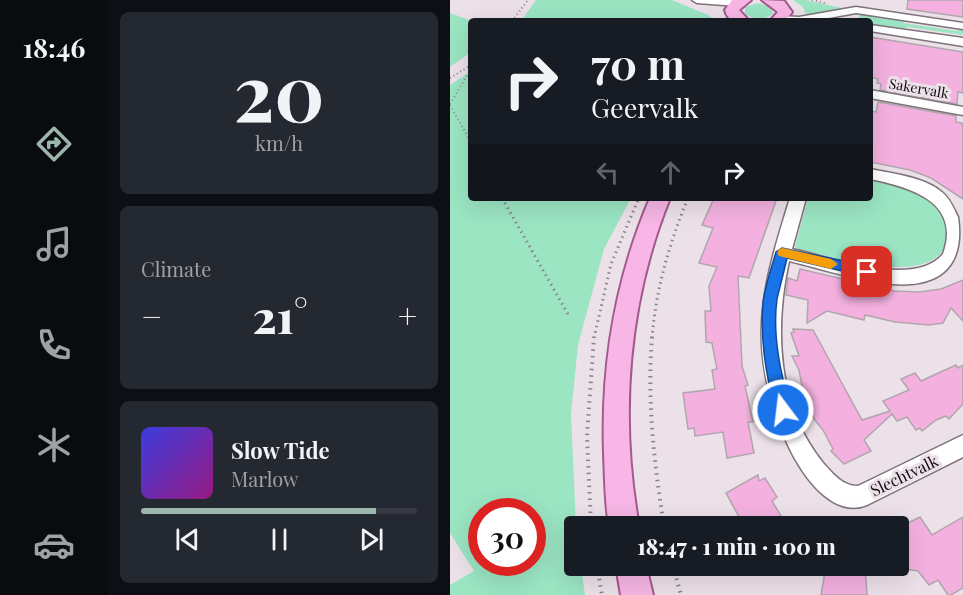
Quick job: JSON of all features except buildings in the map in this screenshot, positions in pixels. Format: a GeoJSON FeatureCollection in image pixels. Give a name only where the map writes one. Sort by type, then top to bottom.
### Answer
{"type":"FeatureCollection","features":[{"type":"Feature","properties":{"kind":"main road"},"geometry":{"type":"LineString","coordinates":[[772,0],[783,8],[780,17]]}},
{"type":"Feature","properties":{"kind":"main road"},"geometry":{"type":"LineString","coordinates":[[738,4],[733,15],[738,18]]}},
{"type":"Feature","properties":{"kind":"main road"},"geometry":{"type":"LineString","coordinates":[[623,516],[615,420],[618,351],[630,280],[646,228],[659,201]]}},
{"type":"Feature","properties":{"kind":"main road"},"geometry":{"type":"LineString","coordinates":[[633,576],[638,595]]}},
{"type":"Feature","properties":{"kind":"street"},"geometry":{"type":"LineString","coordinates":[[699,0],[738,4]]}},
{"type":"Feature","properties":{"kind":"street"},"geometry":{"type":"LineString","coordinates":[[813,18],[846,18]]}},
{"type":"Feature","properties":{"kind":"street"},"geometry":{"type":"LineString","coordinates":[[873,20],[963,26]]}},
{"type":"Feature","properties":{"kind":"street"},"geometry":{"type":"LineString","coordinates":[[873,28],[963,42]]}},
{"type":"Feature","properties":{"kind":"street","name":"Sakervalk"},"geometry":{"type":"LineString","coordinates":[[873,95],[963,111]]}},
{"type":"Feature","properties":{"kind":"street"},"geometry":{"type":"LineString","coordinates":[[782,252],[902,278],[929,275],[950,264],[961,248],[962,239],[958,221],[947,205],[919,186],[873,175]]}},
{"type":"Feature","properties":{"kind":"street","name":"Slechtvalk"},"geometry":{"type":"LineString","coordinates":[[797,201],[770,300],[769,346],[783,410],[812,466],[828,485],[850,499],[859,497],[963,446]]}},
{"type":"Feature","properties":{"kind":"path"},"geometry":{"type":"LineString","coordinates":[[514,18],[528,0]]}},
{"type":"Feature","properties":{"kind":"path"},"geometry":{"type":"LineString","coordinates":[[450,78],[468,66]]}},
{"type":"Feature","properties":{"kind":"path"},"geometry":{"type":"LineString","coordinates":[[468,74],[450,105],[468,137]]}},
{"type":"Feature","properties":{"kind":"path"},"geometry":{"type":"LineString","coordinates":[[504,201],[569,316]]}},
{"type":"Feature","properties":{"kind":"path"},"geometry":{"type":"LineString","coordinates":[[663,516],[649,398],[650,343],[655,300],[668,247],[687,201]]}},
{"type":"Feature","properties":{"kind":"path"},"geometry":{"type":"LineString","coordinates":[[599,576],[602,595]]}},
{"type":"Feature","properties":{"kind":"path"},"geometry":{"type":"LineString","coordinates":[[676,576],[681,595]]}},
{"type":"Feature","properties":{"kind":"green space"},"geometry":{"type":"Polygon","coordinates":[[[536,0],[672,0],[712,18],[523,18],[536,0]]]}},
{"type":"Feature","properties":{"kind":"green space"},"geometry":{"type":"Polygon","coordinates":[[[793,0],[806,0],[846,9],[809,15],[793,0]]]}},
{"type":"Feature","properties":{"kind":"green space"},"geometry":{"type":"Polygon","coordinates":[[[758,3],[771,7],[773,14],[759,18],[745,14],[745,7],[758,3]]]}},
{"type":"Feature","properties":{"kind":"green space"},"geometry":{"type":"Polygon","coordinates":[[[861,12],[910,19],[903,23],[957,31],[963,28],[963,35],[908,27],[900,30],[873,26],[873,18],[859,18],[861,12]]]}},
{"type":"Feature","properties":{"kind":"green space"},"geometry":{"type":"Polygon","coordinates":[[[450,13],[468,20],[468,54],[450,67],[450,13]]]}},
{"type":"Feature","properties":{"kind":"green space"},"geometry":{"type":"Polygon","coordinates":[[[468,73],[468,201],[629,201],[604,249],[578,345],[571,414],[576,516],[564,516],[564,576],[582,576],[585,595],[450,595],[450,585],[468,574],[546,576],[546,498],[468,498],[468,562],[450,533],[450,85],[468,73]]]}},
{"type":"Feature","properties":{"kind":"green space"},"geometry":{"type":"Polygon","coordinates":[[[873,180],[910,188],[936,204],[949,227],[941,253],[927,262],[914,266],[883,266],[853,262],[802,251],[795,247],[807,201],[873,201],[873,180]]]}},
{"type":"Feature","properties":{"kind":"slow traffic"},"geometry":{"type":"LineString","coordinates":[[783,253],[831,264]]}},
{"type":"Feature","properties":{"kind":"route"},"geometry":{"type":"LineString","coordinates":[[783,410],[769,346],[770,300],[782,252],[867,272]]}}]}
